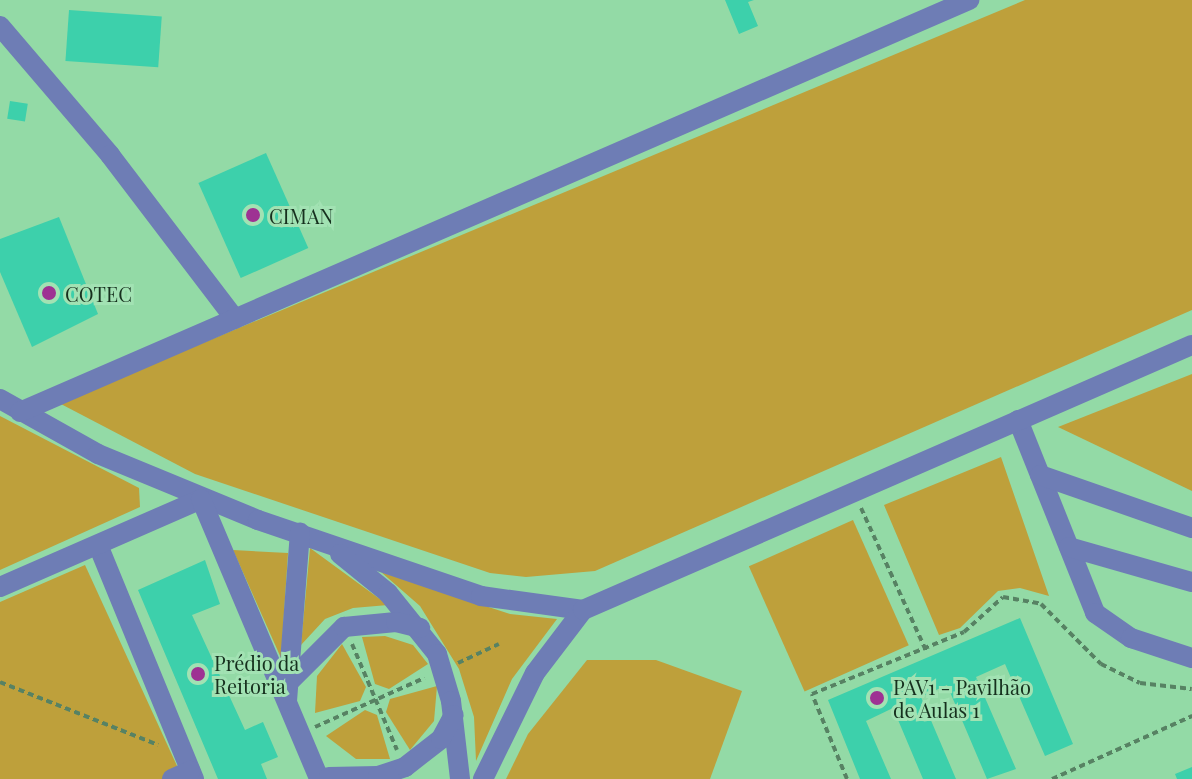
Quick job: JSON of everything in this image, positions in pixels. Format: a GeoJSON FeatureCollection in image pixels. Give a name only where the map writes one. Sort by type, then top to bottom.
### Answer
{"type":"FeatureCollection","features":[{"type":"Feature","properties":{"kind":"lane"},"geometry":{"type":"LineString","coordinates":[[20,412],[969,0]]}},
{"type":"Feature","properties":{"kind":"lane"},"geometry":{"type":"LineString","coordinates":[[0,26],[110,155],[235,319]]}},
{"type":"Feature","properties":{"kind":"lane"},"geometry":{"type":"LineString","coordinates":[[483,779],[535,673],[583,610],[1192,345]]}},
{"type":"Feature","properties":{"kind":"lane"},"geometry":{"type":"LineString","coordinates":[[0,399],[20,412],[201,499],[481,596],[583,610]]}},
{"type":"Feature","properties":{"kind":"lane"},"geometry":{"type":"LineString","coordinates":[[1018,420],[1095,613],[1131,638],[1192,658]]}},
{"type":"Feature","properties":{"kind":"lane"},"geometry":{"type":"LineString","coordinates":[[1040,475],[1192,528]]}},
{"type":"Feature","properties":{"kind":"lane"},"geometry":{"type":"LineString","coordinates":[[0,587],[201,499]]}},
{"type":"Feature","properties":{"kind":"lane"},"geometry":{"type":"LineString","coordinates":[[201,499],[286,707],[323,775],[378,776],[405,767],[441,739],[454,715]]}},
{"type":"Feature","properties":{"kind":"lane"},"geometry":{"type":"LineString","coordinates":[[286,707],[300,533]]}},
{"type":"Feature","properties":{"kind":"lane"},"geometry":{"type":"LineString","coordinates":[[98,545],[184,771]]}},
{"type":"Feature","properties":{"kind":"lane"},"geometry":{"type":"LineString","coordinates":[[331,546],[420,628],[443,670],[454,715],[460,779]]}},
{"type":"Feature","properties":{"kind":"lane"},"geometry":{"type":"LineString","coordinates":[[1069,547],[1192,582]]}},
{"type":"Feature","properties":{"kind":"lane"},"geometry":{"type":"LineString","coordinates":[[288,684],[344,627],[396,622],[420,628]]}},
{"type":"Feature","properties":{"kind":"path"},"geometry":{"type":"LineString","coordinates":[[855,494],[927,653]]}},
{"type":"Feature","properties":{"kind":"path"},"geometry":{"type":"LineString","coordinates":[[847,779],[812,694],[923,646],[964,632],[1003,597],[1041,604],[1101,664],[1140,683],[1192,689]]}},
{"type":"Feature","properties":{"kind":"path"},"geometry":{"type":"LineString","coordinates":[[344,627],[405,767]]}},
{"type":"Feature","properties":{"kind":"path"},"geometry":{"type":"LineString","coordinates":[[0,682],[184,771]]}},
{"type":"Feature","properties":{"kind":"path"},"geometry":{"type":"LineString","coordinates":[[299,735],[375,698]]}},
{"type":"Feature","properties":{"kind":"path"},"geometry":{"type":"LineString","coordinates":[[1052,779],[1192,716]]}},
{"type":"Feature","properties":{"kind":"shaded area"},"geometry":{"type":"Polygon","coordinates":[[[0,0],[1192,0],[1192,779],[0,779],[0,0]]]}},
{"type":"Feature","properties":{"kind":"shaded area"},"geometry":{"type":"Polygon","coordinates":[[[1025,0],[1192,0],[1192,310],[595,571],[526,577],[490,573],[195,474],[59,403],[1025,0]]]}},
{"type":"Feature","properties":{"kind":"shaded area"},"geometry":{"type":"Polygon","coordinates":[[[1192,374],[1192,491],[1058,427],[1192,374]]]}},
{"type":"Feature","properties":{"kind":"shaded area"},"geometry":{"type":"Polygon","coordinates":[[[0,416],[139,488],[140,507],[0,570],[0,416]]]}},
{"type":"Feature","properties":{"kind":"shaded area"},"geometry":{"type":"Polygon","coordinates":[[[1001,457],[1049,596],[1020,588],[998,591],[960,628],[939,635],[884,505],[1001,457]]]}},
{"type":"Feature","properties":{"kind":"shaded area"},"geometry":{"type":"Polygon","coordinates":[[[853,520],[909,645],[805,692],[749,566],[853,520]]]}},
{"type":"Feature","properties":{"kind":"shaded area"},"geometry":{"type":"Polygon","coordinates":[[[310,548],[388,605],[353,608],[325,619],[301,645],[310,548]]]}},
{"type":"Feature","properties":{"kind":"shaded area"},"geometry":{"type":"Polygon","coordinates":[[[233,550],[288,553],[281,658],[233,550]]]}},
{"type":"Feature","properties":{"kind":"shaded area"},"geometry":{"type":"Polygon","coordinates":[[[85,565],[183,779],[0,779],[0,602],[85,565]]]}},
{"type":"Feature","properties":{"kind":"shaded area"},"geometry":{"type":"Polygon","coordinates":[[[381,572],[510,614],[557,619],[512,679],[476,761],[474,717],[459,669],[420,606],[381,572]]]}},
{"type":"Feature","properties":{"kind":"shaded area"},"geometry":{"type":"Polygon","coordinates":[[[385,636],[413,645],[428,664],[389,689],[375,684],[362,637],[385,636]]]}},
{"type":"Feature","properties":{"kind":"shaded area"},"geometry":{"type":"Polygon","coordinates":[[[342,644],[366,687],[360,701],[315,713],[317,676],[342,644]]]}},
{"type":"Feature","properties":{"kind":"shaded area"},"geometry":{"type":"Polygon","coordinates":[[[587,660],[656,660],[742,691],[710,779],[506,779],[528,734],[587,660]]]}},
{"type":"Feature","properties":{"kind":"shaded area"},"geometry":{"type":"Polygon","coordinates":[[[437,686],[434,721],[410,750],[386,712],[390,699],[437,686]]]}},
{"type":"Feature","properties":{"kind":"shaded area"},"geometry":{"type":"Polygon","coordinates":[[[365,710],[377,715],[390,759],[356,759],[326,736],[365,710]]]}},
{"type":"Feature","properties":{"kind":"building"},"geometry":{"type":"Polygon","coordinates":[[[725,0],[754,0],[748,2],[758,26],[739,34],[725,0]]]}},
{"type":"Feature","properties":{"kind":"building"},"geometry":{"type":"Polygon","coordinates":[[[69,10],[162,16],[158,67],[65,61],[69,10]]]}},
{"type":"Feature","properties":{"kind":"building"},"geometry":{"type":"Polygon","coordinates":[[[10,101],[28,104],[25,122],[7,119],[10,101]]]}},
{"type":"Feature","properties":{"kind":"building","name":"CIMAN"},"geometry":{"type":"Polygon","coordinates":[[[266,153],[308,248],[241,278],[198,183],[266,153]]]}},
{"type":"Feature","properties":{"kind":"building","name":"COTEC"},"geometry":{"type":"Polygon","coordinates":[[[59,217],[98,314],[32,347],[0,272],[0,239],[59,217]]]}},
{"type":"Feature","properties":{"kind":"building","name":"Prédio da Reitoria"},"geometry":{"type":"Polygon","coordinates":[[[205,560],[220,604],[192,615],[245,730],[263,722],[278,757],[261,764],[267,779],[218,779],[138,590],[205,560]]]}},
{"type":"Feature","properties":{"kind":"building","name":"PAV1 - Pavilhão de Aulas 1"},"geometry":{"type":"Polygon","coordinates":[[[1020,618],[1073,744],[1045,756],[1005,664],[976,677],[1016,769],[987,779],[947,685],[921,697],[956,779],[923,779],[893,708],[866,721],[891,779],[860,779],[828,700],[1020,618]]]}},
{"type":"Feature","properties":{"kind":"building"},"geometry":{"type":"Polygon","coordinates":[[[1192,767],[1192,779],[1177,779],[1175,774],[1192,767]]]}},
{"type":"Feature","properties":{"kind":"place","name":"CIMAN"},"geometry":{"type":"Point","coordinates":[253,215]}},
{"type":"Feature","properties":{"kind":"place","name":"COTEC"},"geometry":{"type":"Point","coordinates":[49,293]}},
{"type":"Feature","properties":{"kind":"place","name":"Prédio da Reitoria"},"geometry":{"type":"Point","coordinates":[198,674]}},
{"type":"Feature","properties":{"kind":"place","name":"PAV1 - Pavilhão de Aulas 1"},"geometry":{"type":"Point","coordinates":[877,698]}}]}
